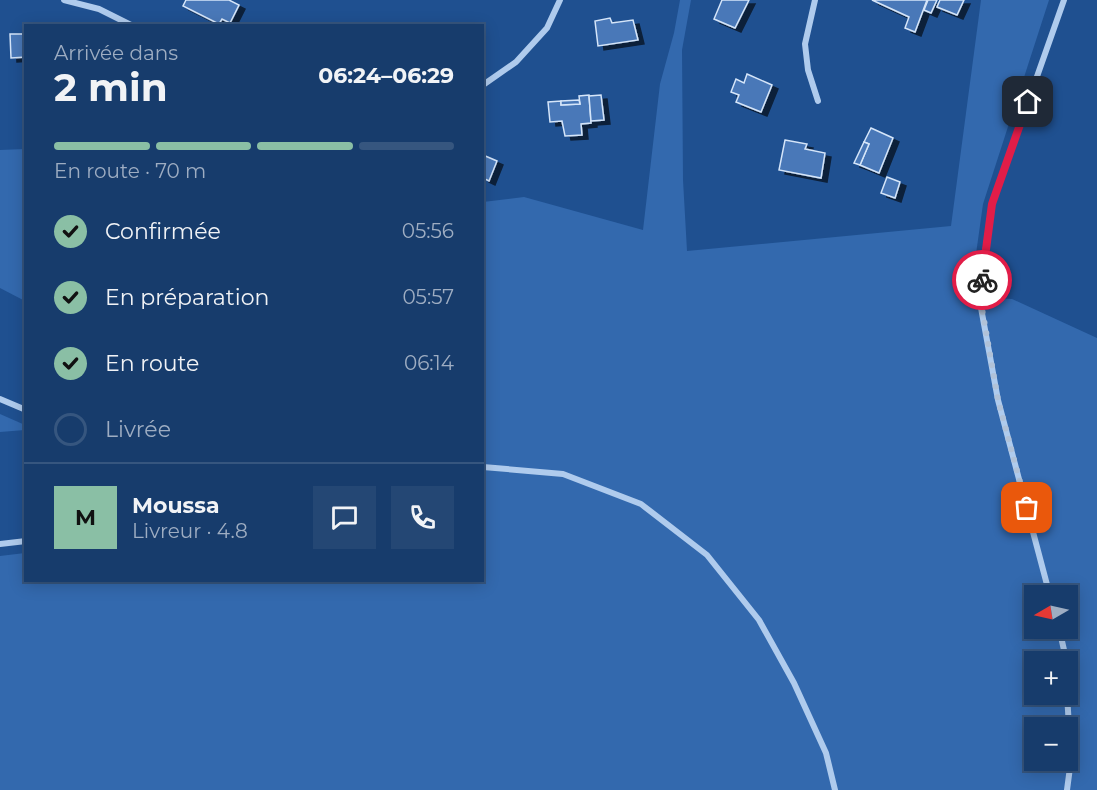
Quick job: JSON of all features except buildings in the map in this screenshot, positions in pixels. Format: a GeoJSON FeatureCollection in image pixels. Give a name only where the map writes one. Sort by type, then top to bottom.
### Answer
{"type":"FeatureCollection","features":[{"type":"Feature","properties":{"kind":"street"},"geometry":{"type":"LineString","coordinates":[[64,0],[99,9],[129,24]]}},
{"type":"Feature","properties":{"kind":"street"},"geometry":{"type":"LineString","coordinates":[[484,84],[516,62],[547,27],[560,0]]}},
{"type":"Feature","properties":{"kind":"street"},"geometry":{"type":"LineString","coordinates":[[815,0],[805,44],[808,70],[818,101]]}},
{"type":"Feature","properties":{"kind":"street"},"geometry":{"type":"LineString","coordinates":[[1047,585],[998,400],[980,297],[992,204],[1064,0]]}},
{"type":"Feature","properties":{"kind":"street"},"geometry":{"type":"LineString","coordinates":[[0,399],[24,409]]}},
{"type":"Feature","properties":{"kind":"street"},"geometry":{"type":"LineString","coordinates":[[484,467],[563,474],[641,504],[707,555],[759,620],[794,683],[826,753],[835,790]]}},
{"type":"Feature","properties":{"kind":"street"},"geometry":{"type":"LineString","coordinates":[[0,544],[24,541]]}},
{"type":"Feature","properties":{"kind":"street"},"geometry":{"type":"LineString","coordinates":[[1067,790],[1071,760],[1068,705]]}},
{"type":"Feature","properties":{"kind":"shaded area"},"geometry":{"type":"Polygon","coordinates":[[[680,0],[691,0],[682,50],[683,180],[687,251],[951,226],[981,0],[1049,0],[983,204],[970,297],[1012,299],[1097,338],[1097,790],[0,790],[0,556],[24,553],[24,582],[484,582],[484,202],[524,197],[643,230],[660,84],[674,33],[680,0]]]}},
{"type":"Feature","properties":{"kind":"shaded area"},"geometry":{"type":"Polygon","coordinates":[[[24,149],[24,300],[0,288],[0,150],[24,149]]]}},
{"type":"Feature","properties":{"kind":"shaded area"},"geometry":{"type":"Polygon","coordinates":[[[0,414],[24,425],[24,430],[0,432],[0,414]]]}},
{"type":"Feature","properties":{"kind":"way so far"},"geometry":{"type":"LineString","coordinates":[[982,280],[980,297],[998,400],[1027,508]]}},
{"type":"Feature","properties":{"kind":"route"},"geometry":{"type":"LineString","coordinates":[[982,280],[992,204],[1028,102]]}}]}
